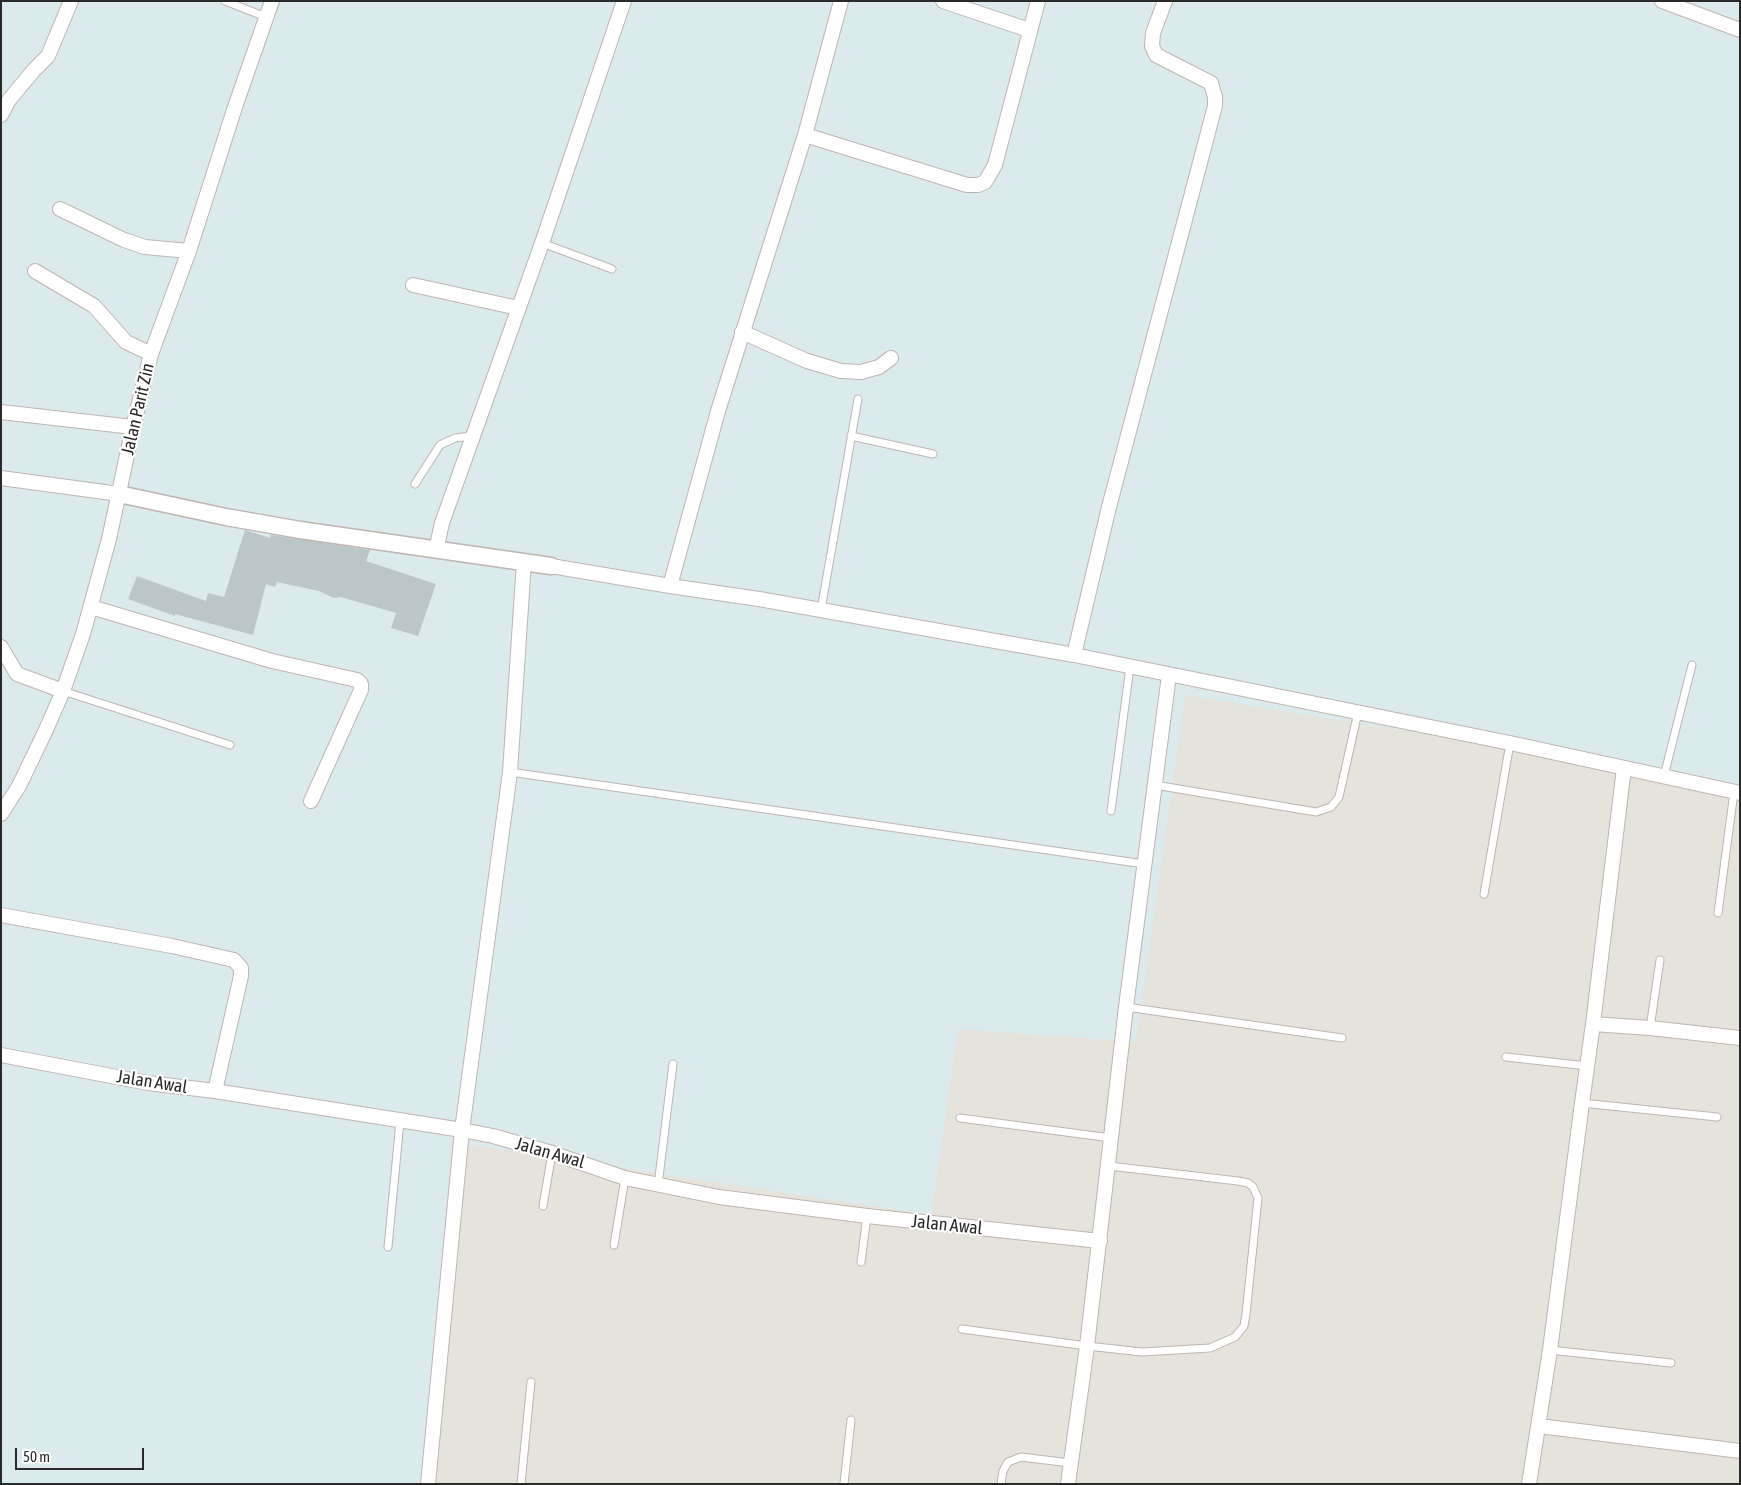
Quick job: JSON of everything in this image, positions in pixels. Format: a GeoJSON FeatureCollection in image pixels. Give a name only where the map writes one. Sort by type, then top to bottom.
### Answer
{"type":"FeatureCollection","features":[{"type":"Feature","properties":{"kind":"street"},"geometry":{"type":"LineString","coordinates":[[1,115],[9,100],[48,56],[71,1]]}},
{"type":"Feature","properties":{"kind":"street","name":"Jalan Parit Zin"},"geometry":{"type":"LineString","coordinates":[[1,814],[19,786],[63,691],[91,606],[109,539],[151,354],[189,251],[272,1]]}},
{"type":"Feature","properties":{"kind":"street"},"geometry":{"type":"LineString","coordinates":[[436,550],[440,528],[542,243],[624,1]]}},
{"type":"Feature","properties":{"kind":"street"},"geometry":{"type":"LineString","coordinates":[[670,586],[718,410],[805,135],[841,1]]}},
{"type":"Feature","properties":{"kind":"street"},"geometry":{"type":"LineString","coordinates":[[943,1],[1029,30]]}},
{"type":"Feature","properties":{"kind":"street"},"geometry":{"type":"LineString","coordinates":[[805,135],[967,185],[978,185],[985,182],[995,165],[1038,1]]}},
{"type":"Feature","properties":{"kind":"street"},"geometry":{"type":"LineString","coordinates":[[1074,655],[1110,507],[1215,106],[1216,97],[1211,83],[1156,55],[1152,46],[1154,33],[1166,1]]}},
{"type":"Feature","properties":{"kind":"street"},"geometry":{"type":"LineString","coordinates":[[1662,1],[1740,30]]}},
{"type":"Feature","properties":{"kind":"street"},"geometry":{"type":"LineString","coordinates":[[60,209],[145,248],[189,251]]}},
{"type":"Feature","properties":{"kind":"street"},"geometry":{"type":"LineString","coordinates":[[35,271],[94,306],[126,342],[151,354]]}},
{"type":"Feature","properties":{"kind":"street"},"geometry":{"type":"LineString","coordinates":[[413,285],[518,308]]}},
{"type":"Feature","properties":{"kind":"street"},"geometry":{"type":"LineString","coordinates":[[742,332],[807,360],[840,371],[861,372],[879,367],[891,358]]}},
{"type":"Feature","properties":{"kind":"street"},"geometry":{"type":"LineString","coordinates":[[1,412],[133,427]]}},
{"type":"Feature","properties":{"kind":"street"},"geometry":{"type":"LineString","coordinates":[[1,478],[119,494],[226,517],[758,599],[1074,655],[1510,743],[1737,793]]}},
{"type":"Feature","properties":{"kind":"street"},"geometry":{"type":"LineString","coordinates":[[428,1484],[462,1130],[514,773],[524,562]]}},
{"type":"Feature","properties":{"kind":"street"},"geometry":{"type":"LineString","coordinates":[[91,606],[264,658],[357,680],[361,684],[361,690],[311,801]]}},
{"type":"Feature","properties":{"kind":"street"},"geometry":{"type":"LineString","coordinates":[[1,647],[17,674],[63,691]]}},
{"type":"Feature","properties":{"kind":"street"},"geometry":{"type":"LineString","coordinates":[[1068,1484],[1088,1346],[1126,1007],[1169,675]]}},
{"type":"Feature","properties":{"kind":"street"},"geometry":{"type":"LineString","coordinates":[[1530,1484],[1550,1350],[1593,1024],[1624,768]]}},
{"type":"Feature","properties":{"kind":"street"},"geometry":{"type":"LineString","coordinates":[[1,915],[172,946],[234,960],[242,968],[241,976],[215,1092]]}},
{"type":"Feature","properties":{"kind":"street"},"geometry":{"type":"LineString","coordinates":[[1593,1024],[1740,1038]]}},
{"type":"Feature","properties":{"kind":"street","name":"Jalan Awal"},"geometry":{"type":"LineString","coordinates":[[1,1055],[148,1083],[493,1136],[552,1152],[625,1178],[719,1196],[866,1216],[1100,1242]]}},
{"type":"Feature","properties":{"kind":"street"},"geometry":{"type":"LineString","coordinates":[[1539,1426],[1740,1452]]}},
{"type":"Feature","properties":{"kind":"lane"},"geometry":{"type":"LineString","coordinates":[[225,1],[266,17]]}},
{"type":"Feature","properties":{"kind":"lane"},"geometry":{"type":"LineString","coordinates":[[542,243],[612,268]]}},
{"type":"Feature","properties":{"kind":"lane"},"geometry":{"type":"LineString","coordinates":[[821,611],[858,399]]}},
{"type":"Feature","properties":{"kind":"lane"},"geometry":{"type":"LineString","coordinates":[[415,484],[440,445],[455,438],[472,436]]}},
{"type":"Feature","properties":{"kind":"lane"},"geometry":{"type":"LineString","coordinates":[[851,436],[932,454]]}},
{"type":"Feature","properties":{"kind":"lane"},"geometry":{"type":"LineString","coordinates":[[1664,776],[1692,665]]}},
{"type":"Feature","properties":{"kind":"lane"},"geometry":{"type":"LineString","coordinates":[[1111,811],[1130,667]]}},
{"type":"Feature","properties":{"kind":"lane"},"geometry":{"type":"LineString","coordinates":[[63,691],[230,745]]}},
{"type":"Feature","properties":{"kind":"lane"},"geometry":{"type":"LineString","coordinates":[[1156,785],[1316,812],[1331,807],[1339,797],[1358,712]]}},
{"type":"Feature","properties":{"kind":"lane"},"geometry":{"type":"LineString","coordinates":[[1484,894],[1510,743]]}},
{"type":"Feature","properties":{"kind":"lane"},"geometry":{"type":"LineString","coordinates":[[514,773],[1144,864]]}},
{"type":"Feature","properties":{"kind":"lane"},"geometry":{"type":"LineString","coordinates":[[1718,913],[1737,793]]}},
{"type":"Feature","properties":{"kind":"lane"},"geometry":{"type":"LineString","coordinates":[[1650,1028],[1660,960]]}},
{"type":"Feature","properties":{"kind":"lane"},"geometry":{"type":"LineString","coordinates":[[1126,1007],[1342,1038]]}},
{"type":"Feature","properties":{"kind":"lane"},"geometry":{"type":"LineString","coordinates":[[1506,1056],[1587,1066]]}},
{"type":"Feature","properties":{"kind":"lane"},"geometry":{"type":"LineString","coordinates":[[658,1185],[673,1064]]}},
{"type":"Feature","properties":{"kind":"lane"},"geometry":{"type":"LineString","coordinates":[[1582,1103],[1717,1117]]}},
{"type":"Feature","properties":{"kind":"lane"},"geometry":{"type":"LineString","coordinates":[[960,1118],[1111,1138]]}},
{"type":"Feature","properties":{"kind":"lane"},"geometry":{"type":"LineString","coordinates":[[388,1247],[400,1121]]}},
{"type":"Feature","properties":{"kind":"lane"},"geometry":{"type":"LineString","coordinates":[[543,1206],[552,1152]]}},
{"type":"Feature","properties":{"kind":"lane"},"geometry":{"type":"LineString","coordinates":[[962,1329],[1142,1352],[1210,1348],[1235,1338],[1244,1326],[1246,1314],[1258,1198],[1253,1188],[1248,1183],[1238,1181],[1109,1166]]}},
{"type":"Feature","properties":{"kind":"lane"},"geometry":{"type":"LineString","coordinates":[[614,1245],[625,1178]]}},
{"type":"Feature","properties":{"kind":"lane"},"geometry":{"type":"LineString","coordinates":[[860,1262],[866,1216]]}},
{"type":"Feature","properties":{"kind":"lane"},"geometry":{"type":"LineString","coordinates":[[1550,1350],[1671,1363]]}},
{"type":"Feature","properties":{"kind":"lane"},"geometry":{"type":"LineString","coordinates":[[521,1484],[531,1382]]}},
{"type":"Feature","properties":{"kind":"lane"},"geometry":{"type":"LineString","coordinates":[[844,1484],[851,1420]]}},
{"type":"Feature","properties":{"kind":"lane"},"geometry":{"type":"LineString","coordinates":[[1002,1484],[1003,1471],[1008,1462],[1021,1457],[1070,1463]]}},
{"type":"Feature","properties":{"kind":"shaded area"},"geometry":{"type":"Polygon","coordinates":[[[1185,695],[1740,785],[1740,1484],[432,1484],[460,1143],[931,1215],[958,1029],[1136,1042],[1185,695]]]}},
{"type":"Feature","properties":{"kind":"building"},"geometry":{"type":"Polygon","coordinates":[[[245,530],[270,538],[271,535],[370,550],[366,561],[436,584],[418,636],[391,628],[396,613],[341,597],[334,598],[319,591],[277,582],[275,587],[266,584],[253,635],[175,614],[175,616],[128,599],[137,576],[206,601],[208,593],[224,597],[245,530]]]}}]}
